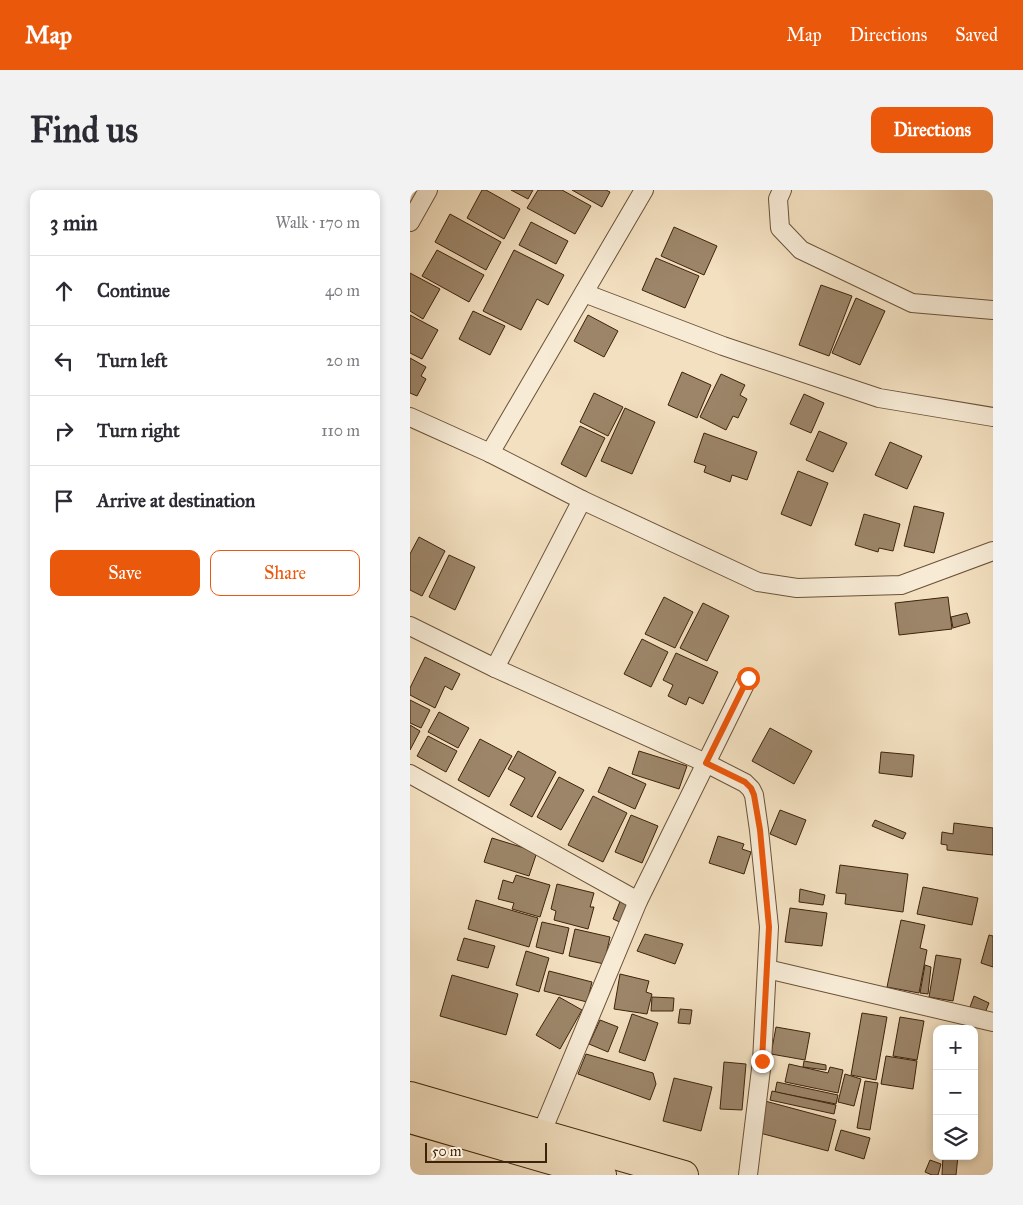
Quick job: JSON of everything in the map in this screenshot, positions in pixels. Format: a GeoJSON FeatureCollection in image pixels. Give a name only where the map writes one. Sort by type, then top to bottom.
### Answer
{"type":"FeatureCollection","features":[{"type":"Feature","properties":{"kind":"main road"},"geometry":{"type":"LineString","coordinates":[[410,1096],[684,1175]]}},
{"type":"Feature","properties":{"kind":"main road"},"geometry":{"type":"LineString","coordinates":[[410,1120],[561,1169],[602,1175]]}},
{"type":"Feature","properties":{"kind":"street"},"geometry":{"type":"LineString","coordinates":[[410,222],[428,190]]}},
{"type":"Feature","properties":{"kind":"street"},"geometry":{"type":"LineString","coordinates":[[490,453],[644,190]]}},
{"type":"Feature","properties":{"kind":"street"},"geometry":{"type":"LineString","coordinates":[[782,190],[778,199],[780,228],[800,250],[912,303],[993,310]]}},
{"type":"Feature","properties":{"kind":"street"},"geometry":{"type":"LineString","coordinates":[[584,293],[723,346],[880,398],[993,417]]}},
{"type":"Feature","properties":{"kind":"street"},"geometry":{"type":"LineString","coordinates":[[410,417],[490,453],[582,500],[758,582],[798,588],[901,584],[993,551]]}},
{"type":"Feature","properties":{"kind":"street"},"geometry":{"type":"LineString","coordinates":[[495,668],[582,500]]}},
{"type":"Feature","properties":{"kind":"street"},"geometry":{"type":"LineString","coordinates":[[410,626],[495,668],[706,763],[745,782],[751,788],[760,830],[769,927],[762,1061],[748,1175]]}},
{"type":"Feature","properties":{"kind":"street"},"geometry":{"type":"LineString","coordinates":[[541,1134],[638,901],[748,678]]}},
{"type":"Feature","properties":{"kind":"street"},"geometry":{"type":"LineString","coordinates":[[410,774],[638,901]]}},
{"type":"Feature","properties":{"kind":"street"},"geometry":{"type":"LineString","coordinates":[[767,969],[993,1022]]}},
{"type":"Feature","properties":{"kind":"building"},"geometry":{"type":"Polygon","coordinates":[[[482,190],[486,190],[520,209],[504,239],[467,218],[482,190]]]}},
{"type":"Feature","properties":{"kind":"building"},"geometry":{"type":"Polygon","coordinates":[[[511,190],[533,190],[528,199],[511,190]]]}},
{"type":"Feature","properties":{"kind":"building"},"geometry":{"type":"Polygon","coordinates":[[[538,190],[562,190],[591,206],[575,234],[527,208],[538,190]]]}},
{"type":"Feature","properties":{"kind":"building"},"geometry":{"type":"Polygon","coordinates":[[[572,190],[606,190],[610,192],[602,207],[572,190]]]}},
{"type":"Feature","properties":{"kind":"building"},"geometry":{"type":"Polygon","coordinates":[[[450,214],[501,242],[486,270],[435,242],[450,214]]]}},
{"type":"Feature","properties":{"kind":"building"},"geometry":{"type":"Polygon","coordinates":[[[531,222],[568,241],[556,264],[519,245],[531,222]]]}},
{"type":"Feature","properties":{"kind":"building"},"geometry":{"type":"Polygon","coordinates":[[[674,227],[717,246],[704,275],[661,256],[674,227]]]}},
{"type":"Feature","properties":{"kind":"building"},"geometry":{"type":"Polygon","coordinates":[[[437,250],[484,275],[469,302],[422,276],[437,250]]]}},
{"type":"Feature","properties":{"kind":"building"},"geometry":{"type":"Polygon","coordinates":[[[514,250],[564,275],[548,305],[537,299],[521,330],[483,311],[514,250]]]}},
{"type":"Feature","properties":{"kind":"building"},"geometry":{"type":"Polygon","coordinates":[[[656,258],[699,276],[685,308],[642,290],[656,258]]]}},
{"type":"Feature","properties":{"kind":"building"},"geometry":{"type":"Polygon","coordinates":[[[410,273],[440,289],[423,319],[410,311],[410,273]]]}},
{"type":"Feature","properties":{"kind":"building"},"geometry":{"type":"Polygon","coordinates":[[[821,285],[852,296],[829,356],[799,345],[821,285]]]}},
{"type":"Feature","properties":{"kind":"building"},"geometry":{"type":"Polygon","coordinates":[[[856,298],[885,311],[860,365],[832,353],[856,298]]]}},
{"type":"Feature","properties":{"kind":"building"},"geometry":{"type":"Polygon","coordinates":[[[473,311],[505,326],[490,355],[459,339],[473,311]]]}},
{"type":"Feature","properties":{"kind":"building"},"geometry":{"type":"Polygon","coordinates":[[[410,315],[438,330],[422,359],[410,353],[410,315]]]}},
{"type":"Feature","properties":{"kind":"building"},"geometry":{"type":"Polygon","coordinates":[[[588,315],[618,331],[604,357],[574,341],[588,315]]]}},
{"type":"Feature","properties":{"kind":"building"},"geometry":{"type":"Polygon","coordinates":[[[410,358],[426,367],[421,376],[426,379],[417,396],[410,393],[410,358]]]}},
{"type":"Feature","properties":{"kind":"building"},"geometry":{"type":"Polygon","coordinates":[[[682,372],[711,385],[697,418],[668,405],[682,372]]]}},
{"type":"Feature","properties":{"kind":"building"},"geometry":{"type":"Polygon","coordinates":[[[721,374],[745,385],[740,395],[747,399],[738,418],[733,416],[726,430],[700,417],[721,374]]]}},
{"type":"Feature","properties":{"kind":"building"},"geometry":{"type":"Polygon","coordinates":[[[594,393],[623,407],[608,436],[580,422],[594,393]]]}},
{"type":"Feature","properties":{"kind":"building"},"geometry":{"type":"Polygon","coordinates":[[[804,394],[824,403],[811,433],[790,424],[804,394]]]}},
{"type":"Feature","properties":{"kind":"building"},"geometry":{"type":"Polygon","coordinates":[[[625,408],[655,422],[632,474],[601,461],[625,408]]]}},
{"type":"Feature","properties":{"kind":"building"},"geometry":{"type":"Polygon","coordinates":[[[580,426],[605,438],[586,477],[561,464],[580,426]]]}},
{"type":"Feature","properties":{"kind":"building"},"geometry":{"type":"Polygon","coordinates":[[[819,431],[847,443],[833,472],[806,460],[819,431]]]}},
{"type":"Feature","properties":{"kind":"building"},"geometry":{"type":"Polygon","coordinates":[[[704,433],[757,452],[747,480],[732,475],[730,482],[704,472],[706,466],[694,462],[704,433]]]}},
{"type":"Feature","properties":{"kind":"building"},"geometry":{"type":"Polygon","coordinates":[[[890,442],[922,456],[907,489],[875,475],[890,442]]]}},
{"type":"Feature","properties":{"kind":"building"},"geometry":{"type":"Polygon","coordinates":[[[798,471],[828,483],[811,526],[781,514],[798,471]]]}},
{"type":"Feature","properties":{"kind":"building"},"geometry":{"type":"Polygon","coordinates":[[[914,506],[944,513],[934,553],[904,546],[914,506]]]}},
{"type":"Feature","properties":{"kind":"building"},"geometry":{"type":"Polygon","coordinates":[[[864,514],[900,524],[893,551],[879,548],[878,552],[855,545],[864,514]]]}},
{"type":"Feature","properties":{"kind":"building"},"geometry":{"type":"Polygon","coordinates":[[[419,537],[445,551],[422,596],[410,590],[410,554],[419,537]]]}},
{"type":"Feature","properties":{"kind":"building"},"geometry":{"type":"Polygon","coordinates":[[[449,555],[475,567],[455,610],[429,597],[449,555]]]}},
{"type":"Feature","properties":{"kind":"building"},"geometry":{"type":"Polygon","coordinates":[[[664,597],[693,612],[675,648],[645,634],[664,597]]]}},
{"type":"Feature","properties":{"kind":"building"},"geometry":{"type":"Polygon","coordinates":[[[948,597],[952,629],[899,635],[895,603],[948,597]]]}},
{"type":"Feature","properties":{"kind":"building"},"geometry":{"type":"Polygon","coordinates":[[[703,603],[729,616],[707,661],[680,648],[703,603]]]}},
{"type":"Feature","properties":{"kind":"building"},"geometry":{"type":"Polygon","coordinates":[[[967,613],[970,623],[953,628],[951,617],[967,613]]]}},
{"type":"Feature","properties":{"kind":"building"},"geometry":{"type":"Polygon","coordinates":[[[642,639],[668,652],[651,687],[624,674],[642,639]]]}},
{"type":"Feature","properties":{"kind":"building"},"geometry":{"type":"Polygon","coordinates":[[[676,653],[718,672],[703,704],[689,697],[686,705],[668,696],[673,685],[663,680],[676,653]]]}},
{"type":"Feature","properties":{"kind":"building"},"geometry":{"type":"Polygon","coordinates":[[[425,657],[460,674],[452,690],[445,686],[435,708],[410,695],[410,688],[425,657]]]}},
{"type":"Feature","properties":{"kind":"building"},"geometry":{"type":"Polygon","coordinates":[[[410,700],[430,710],[421,728],[410,723],[410,700]]]}},
{"type":"Feature","properties":{"kind":"building"},"geometry":{"type":"Polygon","coordinates":[[[439,712],[469,728],[458,748],[428,732],[439,712]]]}},
{"type":"Feature","properties":{"kind":"building"},"geometry":{"type":"Polygon","coordinates":[[[410,725],[420,731],[410,750],[410,725]]]}},
{"type":"Feature","properties":{"kind":"building"},"geometry":{"type":"Polygon","coordinates":[[[770,728],[812,751],[794,784],[752,761],[770,728]]]}},
{"type":"Feature","properties":{"kind":"building"},"geometry":{"type":"Polygon","coordinates":[[[428,736],[457,751],[446,772],[417,756],[428,736]]]}},
{"type":"Feature","properties":{"kind":"building"},"geometry":{"type":"Polygon","coordinates":[[[480,739],[512,756],[489,797],[458,780],[480,739]]]}},
{"type":"Feature","properties":{"kind":"building"},"geometry":{"type":"Polygon","coordinates":[[[518,751],[556,772],[532,817],[510,805],[525,778],[508,769],[518,751]]]}},
{"type":"Feature","properties":{"kind":"building"},"geometry":{"type":"Polygon","coordinates":[[[639,751],[687,766],[679,789],[632,774],[639,751]]]}},
{"type":"Feature","properties":{"kind":"building"},"geometry":{"type":"Polygon","coordinates":[[[881,752],[914,755],[912,777],[879,773],[881,752]]]}},
{"type":"Feature","properties":{"kind":"building"},"geometry":{"type":"Polygon","coordinates":[[[609,767],[646,784],[635,809],[598,792],[609,767]]]}},
{"type":"Feature","properties":{"kind":"building"},"geometry":{"type":"Polygon","coordinates":[[[559,777],[584,790],[561,830],[537,817],[559,777]]]}},
{"type":"Feature","properties":{"kind":"building"},"geometry":{"type":"Polygon","coordinates":[[[593,796],[627,813],[603,862],[568,845],[593,796]]]}},
{"type":"Feature","properties":{"kind":"building"},"geometry":{"type":"Polygon","coordinates":[[[780,810],[806,820],[796,845],[770,834],[780,810]]]}},
{"type":"Feature","properties":{"kind":"building"},"geometry":{"type":"Polygon","coordinates":[[[631,815],[658,826],[642,863],[615,852],[631,815]]]}},
{"type":"Feature","properties":{"kind":"building"},"geometry":{"type":"Polygon","coordinates":[[[875,820],[906,833],[903,839],[872,826],[875,820]]]}},
{"type":"Feature","properties":{"kind":"building"},"geometry":{"type":"Polygon","coordinates":[[[954,823],[993,828],[993,855],[947,850],[947,845],[941,844],[942,832],[953,834],[954,823]]]}},
{"type":"Feature","properties":{"kind":"building"},"geometry":{"type":"Polygon","coordinates":[[[718,836],[744,844],[742,849],[751,852],[744,874],[709,863],[718,836]]]}},
{"type":"Feature","properties":{"kind":"building"},"geometry":{"type":"Polygon","coordinates":[[[492,838],[537,852],[529,876],[484,862],[492,838]]]}},
{"type":"Feature","properties":{"kind":"building"},"geometry":{"type":"Polygon","coordinates":[[[840,865],[908,874],[903,912],[845,904],[846,894],[836,893],[840,865]]]}},
{"type":"Feature","properties":{"kind":"building"},"geometry":{"type":"Polygon","coordinates":[[[516,875],[550,885],[540,917],[512,909],[514,903],[498,899],[503,880],[513,883],[516,875]]]}},
{"type":"Feature","properties":{"kind":"building"},"geometry":{"type":"Polygon","coordinates":[[[557,884],[594,893],[590,907],[594,907],[588,929],[554,920],[556,911],[551,909],[557,884]]]}},
{"type":"Feature","properties":{"kind":"building"},"geometry":{"type":"Polygon","coordinates":[[[923,887],[978,898],[972,925],[917,914],[923,887]]]}},
{"type":"Feature","properties":{"kind":"building"},"geometry":{"type":"Polygon","coordinates":[[[800,889],[825,895],[823,905],[799,902],[800,889]]]}},
{"type":"Feature","properties":{"kind":"building"},"geometry":{"type":"Polygon","coordinates":[[[621,899],[632,904],[624,924],[613,919],[621,899]]]}},
{"type":"Feature","properties":{"kind":"building"},"geometry":{"type":"Polygon","coordinates":[[[476,900],[538,918],[529,947],[468,929],[476,900]]]}},
{"type":"Feature","properties":{"kind":"building"},"geometry":{"type":"Polygon","coordinates":[[[790,908],[827,913],[822,946],[785,942],[790,908]]]}},
{"type":"Feature","properties":{"kind":"building"},"geometry":{"type":"Polygon","coordinates":[[[901,920],[925,925],[920,948],[927,950],[919,993],[887,987],[901,920]]]}},
{"type":"Feature","properties":{"kind":"building"},"geometry":{"type":"Polygon","coordinates":[[[542,922],[569,928],[563,954],[536,947],[542,922]]]}},
{"type":"Feature","properties":{"kind":"building"},"geometry":{"type":"Polygon","coordinates":[[[575,929],[610,937],[604,964],[569,956],[575,929]]]}},
{"type":"Feature","properties":{"kind":"building"},"geometry":{"type":"Polygon","coordinates":[[[645,934],[683,944],[675,964],[637,951],[645,934]]]}},
{"type":"Feature","properties":{"kind":"building"},"geometry":{"type":"Polygon","coordinates":[[[989,935],[993,936],[993,967],[981,963],[989,935]]]}},
{"type":"Feature","properties":{"kind":"building"},"geometry":{"type":"Polygon","coordinates":[[[464,938],[495,946],[488,968],[457,960],[464,938]]]}},
{"type":"Feature","properties":{"kind":"building"},"geometry":{"type":"Polygon","coordinates":[[[526,951],[549,958],[539,992],[516,985],[526,951]]]}},
{"type":"Feature","properties":{"kind":"building"},"geometry":{"type":"Polygon","coordinates":[[[936,955],[961,959],[953,1001],[929,997],[936,955]]]}},
{"type":"Feature","properties":{"kind":"building"},"geometry":{"type":"Polygon","coordinates":[[[925,965],[931,967],[928,994],[920,993],[925,965]]]}},
{"type":"Feature","properties":{"kind":"building"},"geometry":{"type":"Polygon","coordinates":[[[549,971],[592,982],[587,1002],[544,991],[549,971]]]}},
{"type":"Feature","properties":{"kind":"building"},"geometry":{"type":"Polygon","coordinates":[[[620,974],[649,981],[646,992],[652,994],[647,1014],[614,1009],[620,974]]]}},
{"type":"Feature","properties":{"kind":"building"},"geometry":{"type":"Polygon","coordinates":[[[452,975],[518,994],[506,1035],[440,1016],[452,975]]]}},
{"type":"Feature","properties":{"kind":"building"},"geometry":{"type":"Polygon","coordinates":[[[974,996],[989,1003],[985,1013],[970,1007],[974,996]]]}},
{"type":"Feature","properties":{"kind":"building"},"geometry":{"type":"Polygon","coordinates":[[[559,997],[582,1010],[560,1049],[536,1035],[559,997]]]}},
{"type":"Feature","properties":{"kind":"building"},"geometry":{"type":"Polygon","coordinates":[[[652,997],[674,998],[673,1011],[651,1011],[652,997]]]}},
{"type":"Feature","properties":{"kind":"building"},"geometry":{"type":"Polygon","coordinates":[[[680,1009],[692,1010],[690,1024],[678,1023],[680,1009]]]}},
{"type":"Feature","properties":{"kind":"building"},"geometry":{"type":"Polygon","coordinates":[[[862,1013],[887,1017],[876,1080],[851,1075],[862,1013]]]}},
{"type":"Feature","properties":{"kind":"building"},"geometry":{"type":"Polygon","coordinates":[[[632,1014],[658,1023],[645,1061],[619,1052],[632,1014]]]}},
{"type":"Feature","properties":{"kind":"building"},"geometry":{"type":"Polygon","coordinates":[[[900,1017],[924,1021],[917,1060],[893,1056],[900,1017]]]}},
{"type":"Feature","properties":{"kind":"building"},"geometry":{"type":"Polygon","coordinates":[[[600,1020],[618,1027],[608,1052],[589,1044],[600,1020]]]}},
{"type":"Feature","properties":{"kind":"building"},"geometry":{"type":"Polygon","coordinates":[[[776,1027],[810,1033],[805,1060],[771,1054],[776,1027]]]}},
{"type":"Feature","properties":{"kind":"building"},"geometry":{"type":"Polygon","coordinates":[[[586,1054],[653,1073],[656,1084],[650,1100],[578,1074],[586,1054]]]}},
{"type":"Feature","properties":{"kind":"building"},"geometry":{"type":"Polygon","coordinates":[[[886,1056],[917,1061],[913,1089],[881,1084],[886,1056]]]}},
{"type":"Feature","properties":{"kind":"building"},"geometry":{"type":"Polygon","coordinates":[[[804,1061],[826,1065],[826,1070],[803,1067],[804,1061]]]}},
{"type":"Feature","properties":{"kind":"building"},"geometry":{"type":"Polygon","coordinates":[[[724,1062],[746,1064],[742,1110],[720,1109],[724,1062]]]}},
{"type":"Feature","properties":{"kind":"building"},"geometry":{"type":"Polygon","coordinates":[[[789,1064],[828,1073],[830,1067],[843,1070],[838,1093],[785,1082],[789,1064]]]}},
{"type":"Feature","properties":{"kind":"building"},"geometry":{"type":"Polygon","coordinates":[[[845,1074],[861,1079],[854,1106],[838,1102],[845,1074]]]}},
{"type":"Feature","properties":{"kind":"building"},"geometry":{"type":"Polygon","coordinates":[[[674,1078],[712,1087],[701,1131],[663,1121],[674,1078]]]}},
{"type":"Feature","properties":{"kind":"building"},"geometry":{"type":"Polygon","coordinates":[[[865,1081],[878,1083],[870,1130],[857,1128],[865,1081]]]}},
{"type":"Feature","properties":{"kind":"building"},"geometry":{"type":"Polygon","coordinates":[[[777,1082],[838,1095],[836,1104],[775,1092],[777,1082]]]}},
{"type":"Feature","properties":{"kind":"building"},"geometry":{"type":"Polygon","coordinates":[[[772,1091],[836,1105],[834,1114],[770,1100],[772,1091]]]}},
{"type":"Feature","properties":{"kind":"building"},"geometry":{"type":"Polygon","coordinates":[[[765,1101],[836,1120],[828,1151],[756,1132],[765,1101]]]}},
{"type":"Feature","properties":{"kind":"building"},"geometry":{"type":"Polygon","coordinates":[[[841,1130],[870,1138],[864,1159],[835,1150],[841,1130]]]}},
{"type":"Feature","properties":{"kind":"building"},"geometry":{"type":"Polygon","coordinates":[[[930,1160],[941,1164],[938,1175],[925,1172],[930,1160]]]}},
{"type":"Feature","properties":{"kind":"building"},"geometry":{"type":"Polygon","coordinates":[[[943,1160],[958,1160],[956,1175],[942,1175],[943,1160]]]}},
{"type":"Feature","properties":{"kind":"route"},"geometry":{"type":"LineString","coordinates":[[748,678],[706,763],[745,782],[751,788],[754,795],[760,830],[769,927],[762,1061]]}}]}
